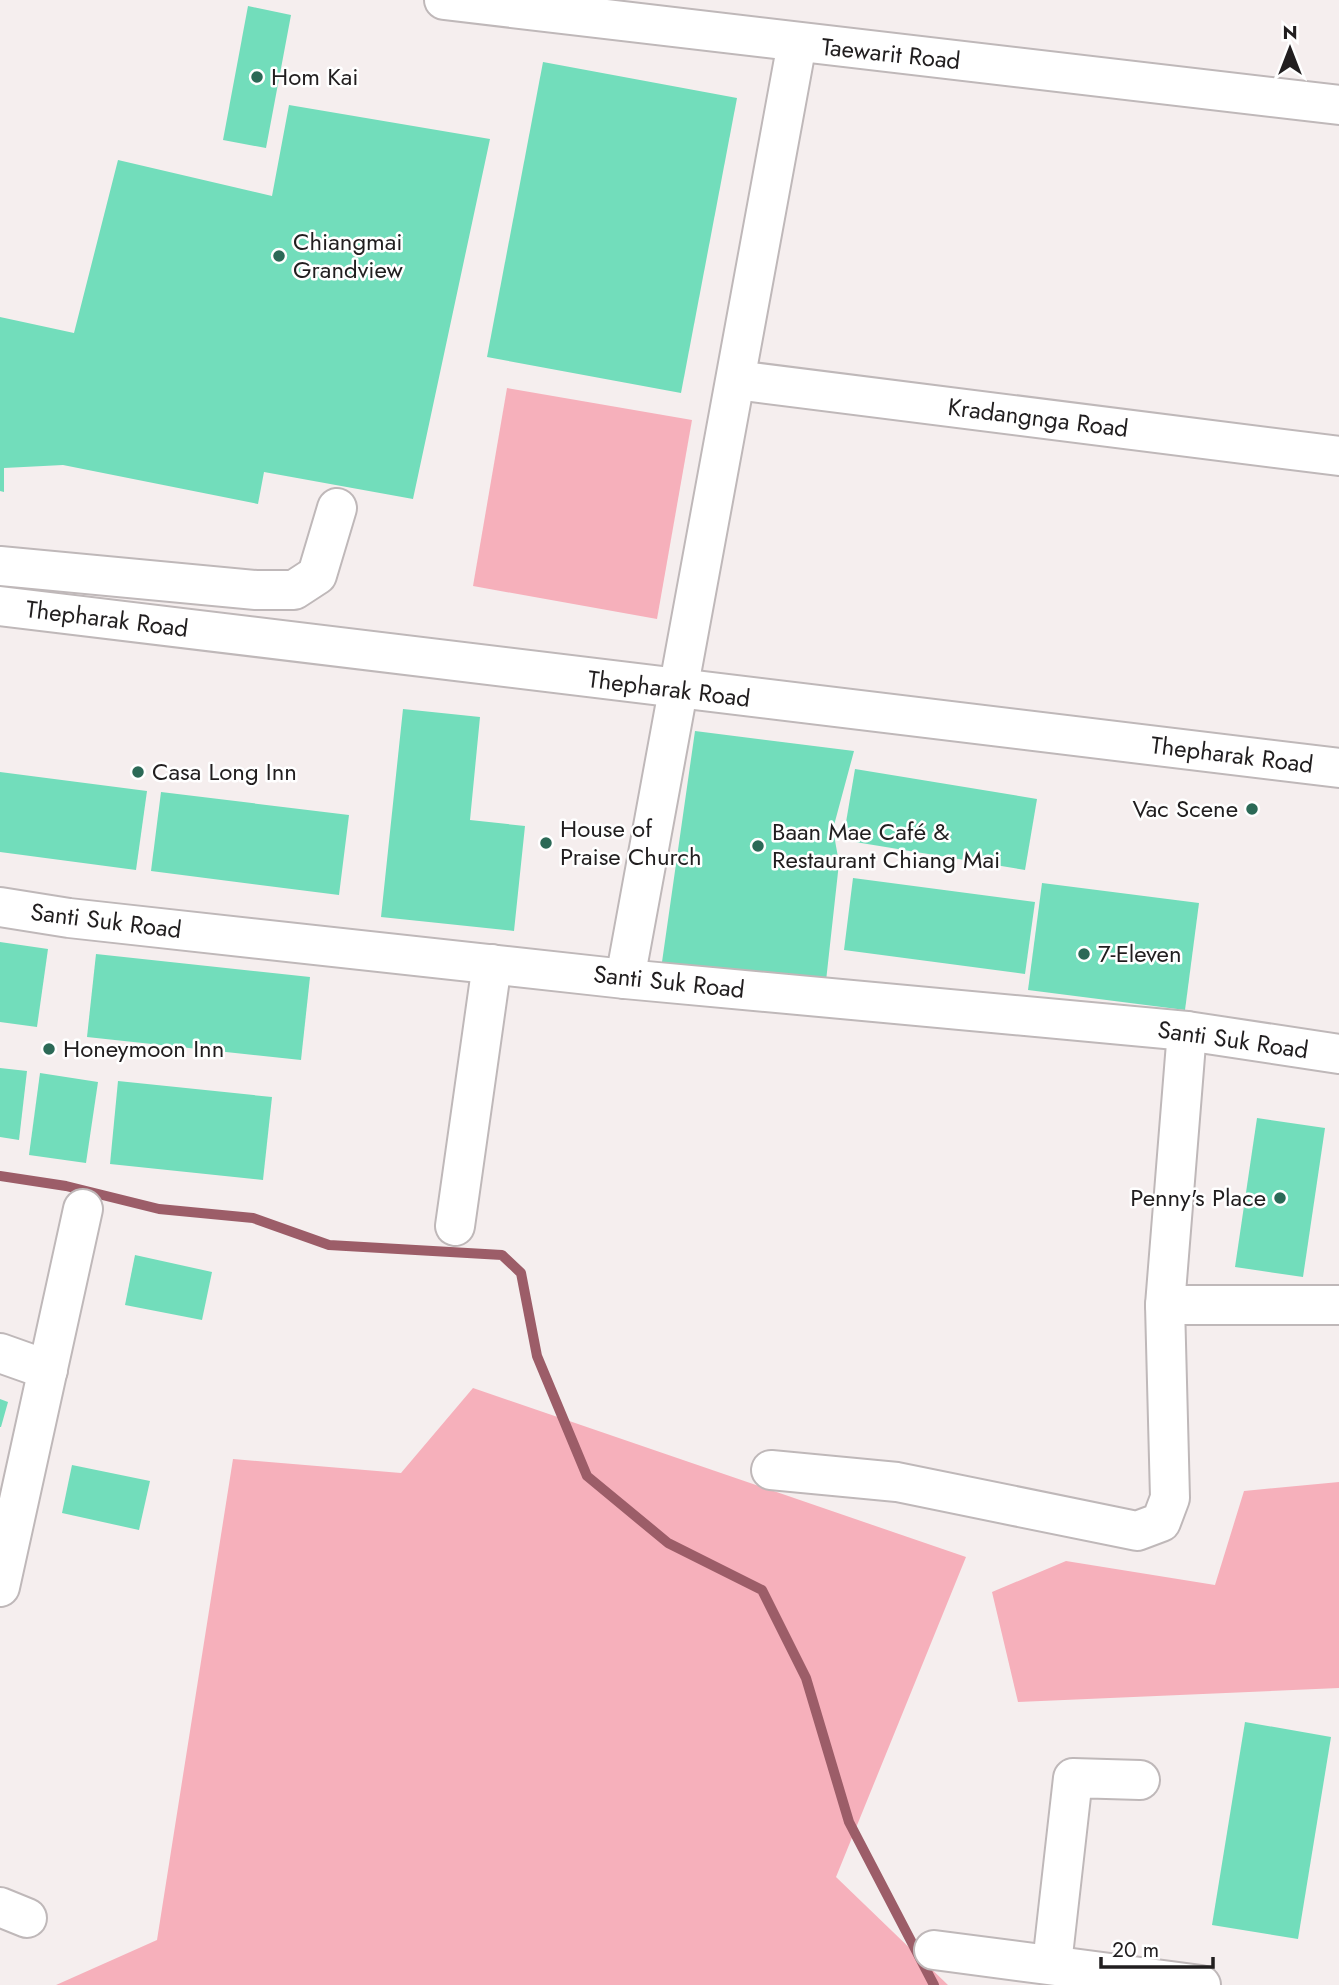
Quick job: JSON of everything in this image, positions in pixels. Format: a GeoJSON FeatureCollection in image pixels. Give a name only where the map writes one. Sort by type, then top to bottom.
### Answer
{"type":"FeatureCollection","features":[{"type":"Feature","properties":{"kind":"street","name":"Taewarit Road"},"geometry":{"type":"LineString","coordinates":[[444,0],[634,11],[797,43],[1339,105]]}},
{"type":"Feature","properties":{"kind":"street"},"geometry":{"type":"LineString","coordinates":[[625,979],[797,43]]}},
{"type":"Feature","properties":{"kind":"street","name":"Kradangnga Road"},"geometry":{"type":"LineString","coordinates":[[736,380],[1339,456]]}},
{"type":"Feature","properties":{"kind":"street"},"geometry":{"type":"LineString","coordinates":[[0,566],[256,590],[293,590],[317,575],[337,508]]}},
{"type":"Feature","properties":{"kind":"street","name":"Thepharak Road"},"geometry":{"type":"LineString","coordinates":[[0,606],[1339,768]]}},
{"type":"Feature","properties":{"kind":"street","name":"Santi Suk Road"},"geometry":{"type":"LineString","coordinates":[[0,907],[69,918],[625,979],[1187,1031],[1339,1054]]}},
{"type":"Feature","properties":{"kind":"street"},"geometry":{"type":"LineString","coordinates":[[455,1226],[492,964]]}},
{"type":"Feature","properties":{"kind":"street"},"geometry":{"type":"LineString","coordinates":[[771,1469],[897,1482],[1137,1531],[1161,1522],[1170,1498],[1165,1305],[1187,1031]]}},
{"type":"Feature","properties":{"kind":"street"},"geometry":{"type":"LineString","coordinates":[[0,1587],[83,1209]]}},
{"type":"Feature","properties":{"kind":"street"},"geometry":{"type":"LineString","coordinates":[[1165,1305],[1339,1305]]}},
{"type":"Feature","properties":{"kind":"street"},"geometry":{"type":"LineString","coordinates":[[0,1353],[48,1370]]}},
{"type":"Feature","properties":{"kind":"street"},"geometry":{"type":"LineString","coordinates":[[1052,1964],[1073,1778],[1140,1780]]}},
{"type":"Feature","properties":{"kind":"street"},"geometry":{"type":"LineString","coordinates":[[934,1950],[1201,1985]]}},
{"type":"Feature","properties":{"kind":"shaded area"},"geometry":{"type":"Polygon","coordinates":[[[507,388],[692,420],[657,619],[473,586],[507,388]]]}},
{"type":"Feature","properties":{"kind":"shaded area"},"geometry":{"type":"Polygon","coordinates":[[[473,1388],[966,1557],[836,1877],[948,1985],[56,1985],[157,1940],[233,1459],[401,1473],[473,1388]]]}},
{"type":"Feature","properties":{"kind":"shaded area"},"geometry":{"type":"Polygon","coordinates":[[[1339,1482],[1339,1688],[1018,1702],[992,1592],[1066,1561],[1215,1585],[1244,1491],[1339,1482]]]}},
{"type":"Feature","properties":{"kind":"building","name":"Hom Kai"},"geometry":{"type":"Polygon","coordinates":[[[248,6],[291,15],[266,148],[223,140],[248,6]]]}},
{"type":"Feature","properties":{"kind":"building"},"geometry":{"type":"Polygon","coordinates":[[[543,62],[737,98],[681,393],[487,357],[543,62]]]}},
{"type":"Feature","properties":{"kind":"building","name":"Chiangmai Grandview"},"geometry":{"type":"Polygon","coordinates":[[[289,105],[490,139],[413,499],[264,472],[258,504],[63,465],[4,468],[4,492],[0,491],[0,317],[74,333],[118,160],[272,196],[289,105]]]}},
{"type":"Feature","properties":{"kind":"building"},"geometry":{"type":"Polygon","coordinates":[[[403,709],[480,717],[470,820],[525,826],[514,931],[381,917],[403,709]]]}},
{"type":"Feature","properties":{"kind":"building","name":"Baan Mae Café & Restaurant Chiang Mai"},"geometry":{"type":"Polygon","coordinates":[[[695,731],[854,751],[833,829],[839,863],[826,981],[662,962],[695,731]]]}},
{"type":"Feature","properties":{"kind":"building"},"geometry":{"type":"Polygon","coordinates":[[[855,769],[1037,799],[1025,870],[843,840],[855,769]]]}},
{"type":"Feature","properties":{"kind":"building"},"geometry":{"type":"Polygon","coordinates":[[[0,772],[147,791],[136,870],[0,852],[0,772]]]}},
{"type":"Feature","properties":{"kind":"building"},"geometry":{"type":"Polygon","coordinates":[[[161,792],[349,815],[339,895],[151,871],[161,792]]]}},
{"type":"Feature","properties":{"kind":"building"},"geometry":{"type":"Polygon","coordinates":[[[853,878],[1035,902],[1025,974],[844,950],[853,878]]]}},
{"type":"Feature","properties":{"kind":"building"},"geometry":{"type":"Polygon","coordinates":[[[1042,883],[1199,903],[1185,1010],[1028,990],[1042,883]]]}},
{"type":"Feature","properties":{"kind":"building"},"geometry":{"type":"Polygon","coordinates":[[[0,942],[48,949],[37,1027],[0,1022],[0,942]]]}},
{"type":"Feature","properties":{"kind":"building"},"geometry":{"type":"Polygon","coordinates":[[[96,954],[310,977],[301,1060],[87,1037],[96,954]]]}},
{"type":"Feature","properties":{"kind":"building"},"geometry":{"type":"Polygon","coordinates":[[[0,1068],[27,1071],[19,1140],[0,1137],[0,1068]]]}},
{"type":"Feature","properties":{"kind":"building"},"geometry":{"type":"Polygon","coordinates":[[[40,1073],[98,1082],[86,1163],[29,1155],[40,1073]]]}},
{"type":"Feature","properties":{"kind":"building"},"geometry":{"type":"Polygon","coordinates":[[[118,1081],[272,1097],[263,1180],[110,1164],[118,1081]]]}},
{"type":"Feature","properties":{"kind":"building","name":"Penny's Place"},"geometry":{"type":"Polygon","coordinates":[[[1257,1118],[1325,1128],[1303,1277],[1235,1267],[1257,1118]]]}},
{"type":"Feature","properties":{"kind":"building"},"geometry":{"type":"Polygon","coordinates":[[[135,1255],[212,1272],[202,1320],[125,1305],[135,1255]]]}},
{"type":"Feature","properties":{"kind":"building"},"geometry":{"type":"Polygon","coordinates":[[[0,1399],[8,1402],[1,1427],[0,1427],[0,1399]]]}},
{"type":"Feature","properties":{"kind":"building"},"geometry":{"type":"Polygon","coordinates":[[[72,1465],[150,1481],[139,1530],[62,1513],[72,1465]]]}},
{"type":"Feature","properties":{"kind":"building"},"geometry":{"type":"Polygon","coordinates":[[[1245,1722],[1331,1737],[1298,1939],[1212,1925],[1245,1722]]]}},
{"type":"Feature","properties":{"kind":"waterway"},"geometry":{"type":"LineString","coordinates":[[0,1176],[66,1186],[159,1209],[253,1218],[329,1245],[502,1255],[521,1273],[537,1356],[587,1476],[668,1543],[762,1590],[806,1678],[849,1822],[934,1985]]}},
{"type":"Feature","properties":{"kind":"place","name":"Hom Kai"},"geometry":{"type":"Point","coordinates":[257,77]}},
{"type":"Feature","properties":{"kind":"place","name":"Chiangmai Grandview"},"geometry":{"type":"Point","coordinates":[279,256]}},
{"type":"Feature","properties":{"kind":"place","name":"Casa Long Inn"},"geometry":{"type":"Point","coordinates":[138,772]}},
{"type":"Feature","properties":{"kind":"place","name":"Vac Scene"},"geometry":{"type":"Point","coordinates":[1252,809]}},
{"type":"Feature","properties":{"kind":"place","name":"House of Praise Church"},"geometry":{"type":"Point","coordinates":[546,843]}},
{"type":"Feature","properties":{"kind":"place","name":"Baan Mae Café & Restaurant Chiang Mai"},"geometry":{"type":"Point","coordinates":[758,846]}},
{"type":"Feature","properties":{"kind":"place","name":"7-Eleven"},"geometry":{"type":"Point","coordinates":[1084,954]}},
{"type":"Feature","properties":{"kind":"place","name":"Honeymoon Inn"},"geometry":{"type":"Point","coordinates":[49,1049]}},
{"type":"Feature","properties":{"kind":"place","name":"Penny's Place"},"geometry":{"type":"Point","coordinates":[1280,1198]}}]}
